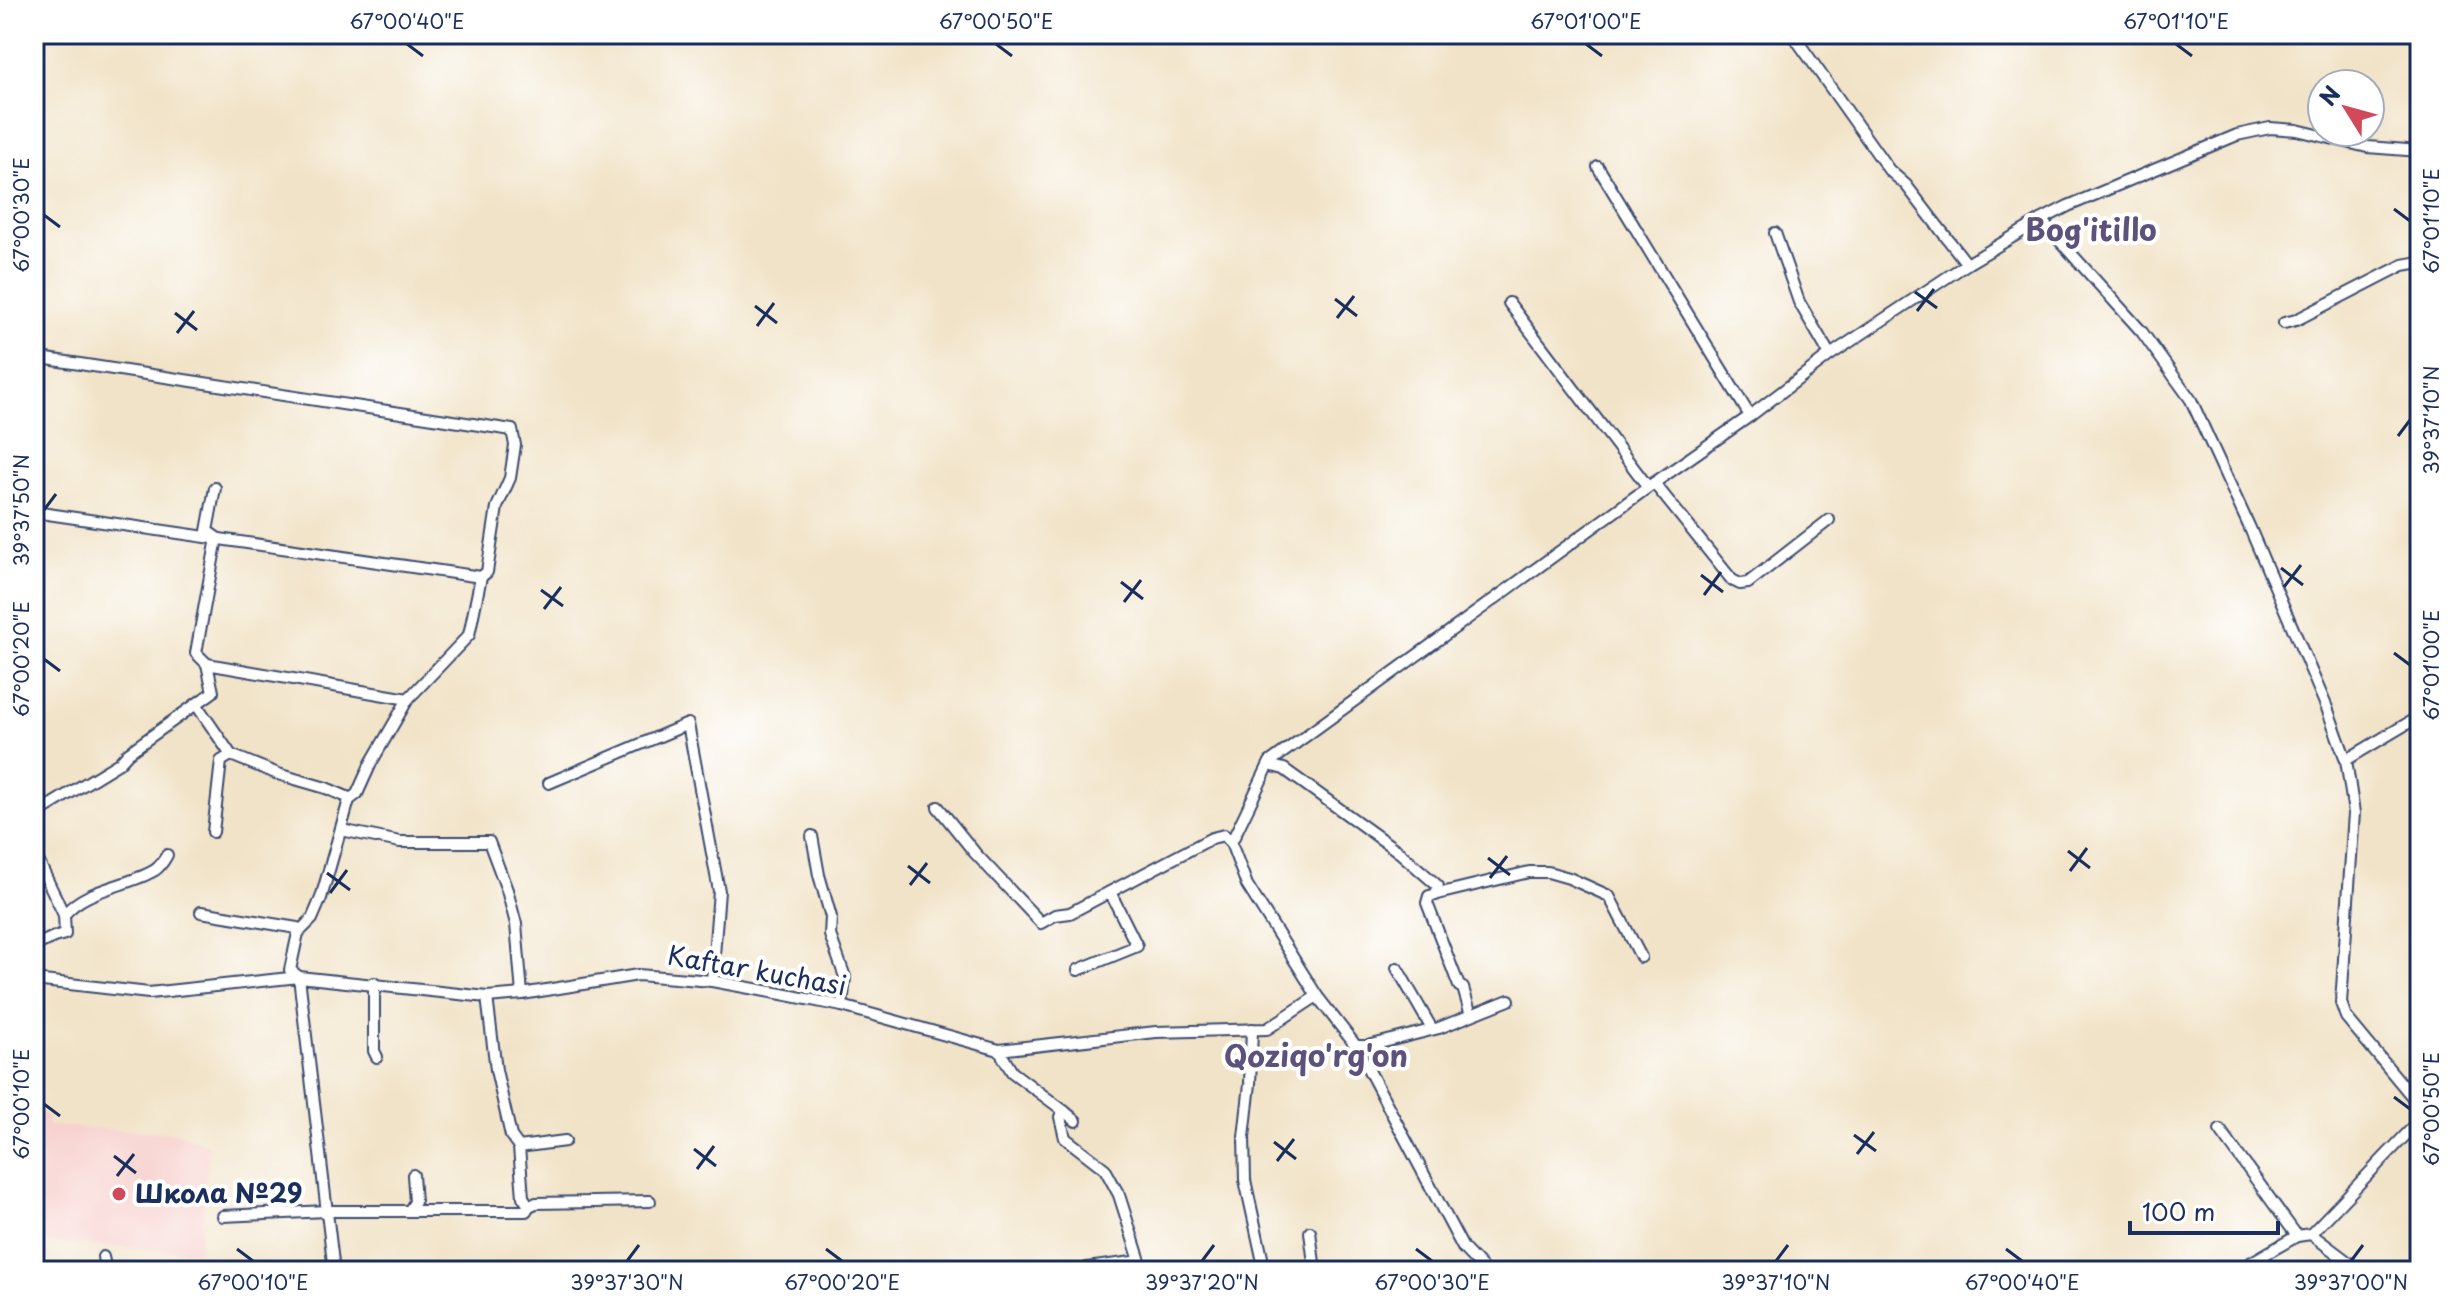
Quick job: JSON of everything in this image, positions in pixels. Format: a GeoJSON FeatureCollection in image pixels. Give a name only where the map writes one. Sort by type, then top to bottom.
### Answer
{"type":"FeatureCollection","features":[{"type":"Feature","properties":{"kind":"street"},"geometry":{"type":"LineString","coordinates":[[1796,39],[1889,170],[1906,185],[1967,264]]}},
{"type":"Feature","properties":{"kind":"street"},"geometry":{"type":"LineString","coordinates":[[1231,843],[1269,765],[1830,355],[1967,264],[2041,220],[2237,135],[2270,128],[2297,130],[2367,147],[2420,151]]}},
{"type":"Feature","properties":{"kind":"street"},"geometry":{"type":"LineString","coordinates":[[1598,167],[1750,416]]}},
{"type":"Feature","properties":{"kind":"street"},"geometry":{"type":"LineString","coordinates":[[2041,220],[2142,332],[2191,400],[2327,708],[2346,760],[2354,813],[2341,1003],[2346,1017],[2420,1106]]}},
{"type":"Feature","properties":{"kind":"street"},"geometry":{"type":"LineString","coordinates":[[1775,233],[1799,302],[1830,355]]}},
{"type":"Feature","properties":{"kind":"street"},"geometry":{"type":"LineString","coordinates":[[2284,323],[2296,320],[2403,265],[2420,262]]}},
{"type":"Feature","properties":{"kind":"street"},"geometry":{"type":"LineString","coordinates":[[1509,303],[1651,485],[1732,580],[1740,584],[1748,583],[1829,520]]}},
{"type":"Feature","properties":{"kind":"street"},"geometry":{"type":"LineString","coordinates":[[34,357],[512,430],[515,445],[510,478],[497,507],[487,572],[481,577],[469,635],[408,699],[357,794],[349,800],[332,865],[312,919],[298,933]]}},
{"type":"Feature","properties":{"kind":"street"},"geometry":{"type":"LineString","coordinates":[[215,488],[207,531],[217,538]]}},
{"type":"Feature","properties":{"kind":"street"},"geometry":{"type":"LineString","coordinates":[[34,512],[481,577]]}},
{"type":"Feature","properties":{"kind":"street"},"geometry":{"type":"LineString","coordinates":[[34,815],[119,763],[128,753],[213,692],[207,664],[196,653],[217,538]]}},
{"type":"Feature","properties":{"kind":"street"},"geometry":{"type":"LineString","coordinates":[[207,664],[408,699]]}},
{"type":"Feature","properties":{"kind":"street"},"geometry":{"type":"LineString","coordinates":[[196,704],[231,755],[278,774],[326,788],[349,800]]}},
{"type":"Feature","properties":{"kind":"street"},"geometry":{"type":"LineString","coordinates":[[2346,760],[2420,716]]}},
{"type":"Feature","properties":{"kind":"street"},"geometry":{"type":"LineString","coordinates":[[549,783],[688,724],[719,891],[712,981]]}},
{"type":"Feature","properties":{"kind":"street"},"geometry":{"type":"LineString","coordinates":[[213,832],[221,761],[231,755]]}},
{"type":"Feature","properties":{"kind":"street"},"geometry":{"type":"LineString","coordinates":[[1269,765],[1284,769],[1399,852],[1438,886],[1436,895]]}},
{"type":"Feature","properties":{"kind":"street"},"geometry":{"type":"LineString","coordinates":[[938,807],[975,853],[1041,923],[1055,915],[1070,913],[1212,838],[1224,835],[1231,843],[1247,885],[1317,996],[1356,1046],[1463,1248],[1485,1271]]}},
{"type":"Feature","properties":{"kind":"street"},"geometry":{"type":"LineString","coordinates":[[341,830],[400,842],[489,842],[516,924],[522,994]]}},
{"type":"Feature","properties":{"kind":"street"},"geometry":{"type":"LineString","coordinates":[[812,836],[831,917],[830,935],[845,977],[842,1006]]}},
{"type":"Feature","properties":{"kind":"street"},"geometry":{"type":"LineString","coordinates":[[34,852],[64,915],[65,934],[34,946]]}},
{"type":"Feature","properties":{"kind":"street"},"geometry":{"type":"LineString","coordinates":[[64,915],[85,898],[158,869],[167,855]]}},
{"type":"Feature","properties":{"kind":"street"},"geometry":{"type":"LineString","coordinates":[[1471,1015],[1463,988],[1459,986],[1427,903],[1429,896],[1529,872],[1548,872],[1569,878],[1609,896],[1641,957]]}},
{"type":"Feature","properties":{"kind":"street"},"geometry":{"type":"LineString","coordinates":[[1078,970],[1137,946],[1110,892]]}},
{"type":"Feature","properties":{"kind":"street"},"geometry":{"type":"LineString","coordinates":[[201,912],[297,928],[290,970],[299,977],[334,1271]]}},
{"type":"Feature","properties":{"kind":"street"},"geometry":{"type":"LineString","coordinates":[[1397,968],[1432,1029]]}},
{"type":"Feature","properties":{"kind":"street","name":"Kaftar kuchasi"},"geometry":{"type":"LineString","coordinates":[[34,980],[149,993],[299,977],[487,997],[638,975],[712,981],[842,1006],[999,1050],[1156,1032],[1267,1029],[1317,996]]}},
{"type":"Feature","properties":{"kind":"street"},"geometry":{"type":"LineString","coordinates":[[374,983],[374,1051],[377,1057]]}},
{"type":"Feature","properties":{"kind":"street"},"geometry":{"type":"LineString","coordinates":[[487,997],[496,1070],[511,1136],[519,1147],[523,1197],[529,1206]]}},
{"type":"Feature","properties":{"kind":"street"},"geometry":{"type":"LineString","coordinates":[[1356,1046],[1368,1046],[1432,1029],[1509,1000]]}},
{"type":"Feature","properties":{"kind":"street"},"geometry":{"type":"LineString","coordinates":[[1252,1029],[1244,1137],[1245,1180],[1265,1271]]}},
{"type":"Feature","properties":{"kind":"street"},"geometry":{"type":"LineString","coordinates":[[999,1050],[1012,1072],[1076,1121]]}},
{"type":"Feature","properties":{"kind":"street"},"geometry":{"type":"LineString","coordinates":[[1064,1111],[1060,1117],[1065,1138],[1105,1169],[1119,1195],[1140,1257],[1140,1261],[1087,1268]]}},
{"type":"Feature","properties":{"kind":"street"},"geometry":{"type":"LineString","coordinates":[[2236,1271],[2297,1236],[2311,1234],[2420,1120]]}},
{"type":"Feature","properties":{"kind":"street"},"geometry":{"type":"LineString","coordinates":[[2220,1130],[2297,1236]]}},
{"type":"Feature","properties":{"kind":"street"},"geometry":{"type":"LineString","coordinates":[[519,1147],[565,1141]]}},
{"type":"Feature","properties":{"kind":"street"},"geometry":{"type":"LineString","coordinates":[[409,1211],[415,1202],[413,1175]]}},
{"type":"Feature","properties":{"kind":"street"},"geometry":{"type":"LineString","coordinates":[[223,1216],[326,1211],[526,1211],[536,1203],[650,1201]]}},
{"type":"Feature","properties":{"kind":"street"},"geometry":{"type":"LineString","coordinates":[[1310,1232],[1315,1271]]}},
{"type":"Feature","properties":{"kind":"street"},"geometry":{"type":"LineString","coordinates":[[2311,1234],[2360,1271]]}},
{"type":"Feature","properties":{"kind":"street"},"geometry":{"type":"LineString","coordinates":[[103,1257],[106,1271]]}},
{"type":"Feature","properties":{"kind":"shaded area","name":"Школа №29"},"geometry":{"type":"Polygon","coordinates":[[[34,1106],[48,1116],[48,1126],[179,1133],[209,1146],[199,1252],[34,1242],[34,1106]]]}},
{"type":"Feature","properties":{"kind":"place","name":"Школа №29"},"geometry":{"type":"Point","coordinates":[119,1194]}},
{"type":"Feature","properties":{"kind":"district","name":"Bog'itillo"},"geometry":{"type":"Point","coordinates":[2091,231]}},
{"type":"Feature","properties":{"kind":"district","name":"Qoziqo'rg'on"},"geometry":{"type":"Point","coordinates":[1316,1057]}}]}
